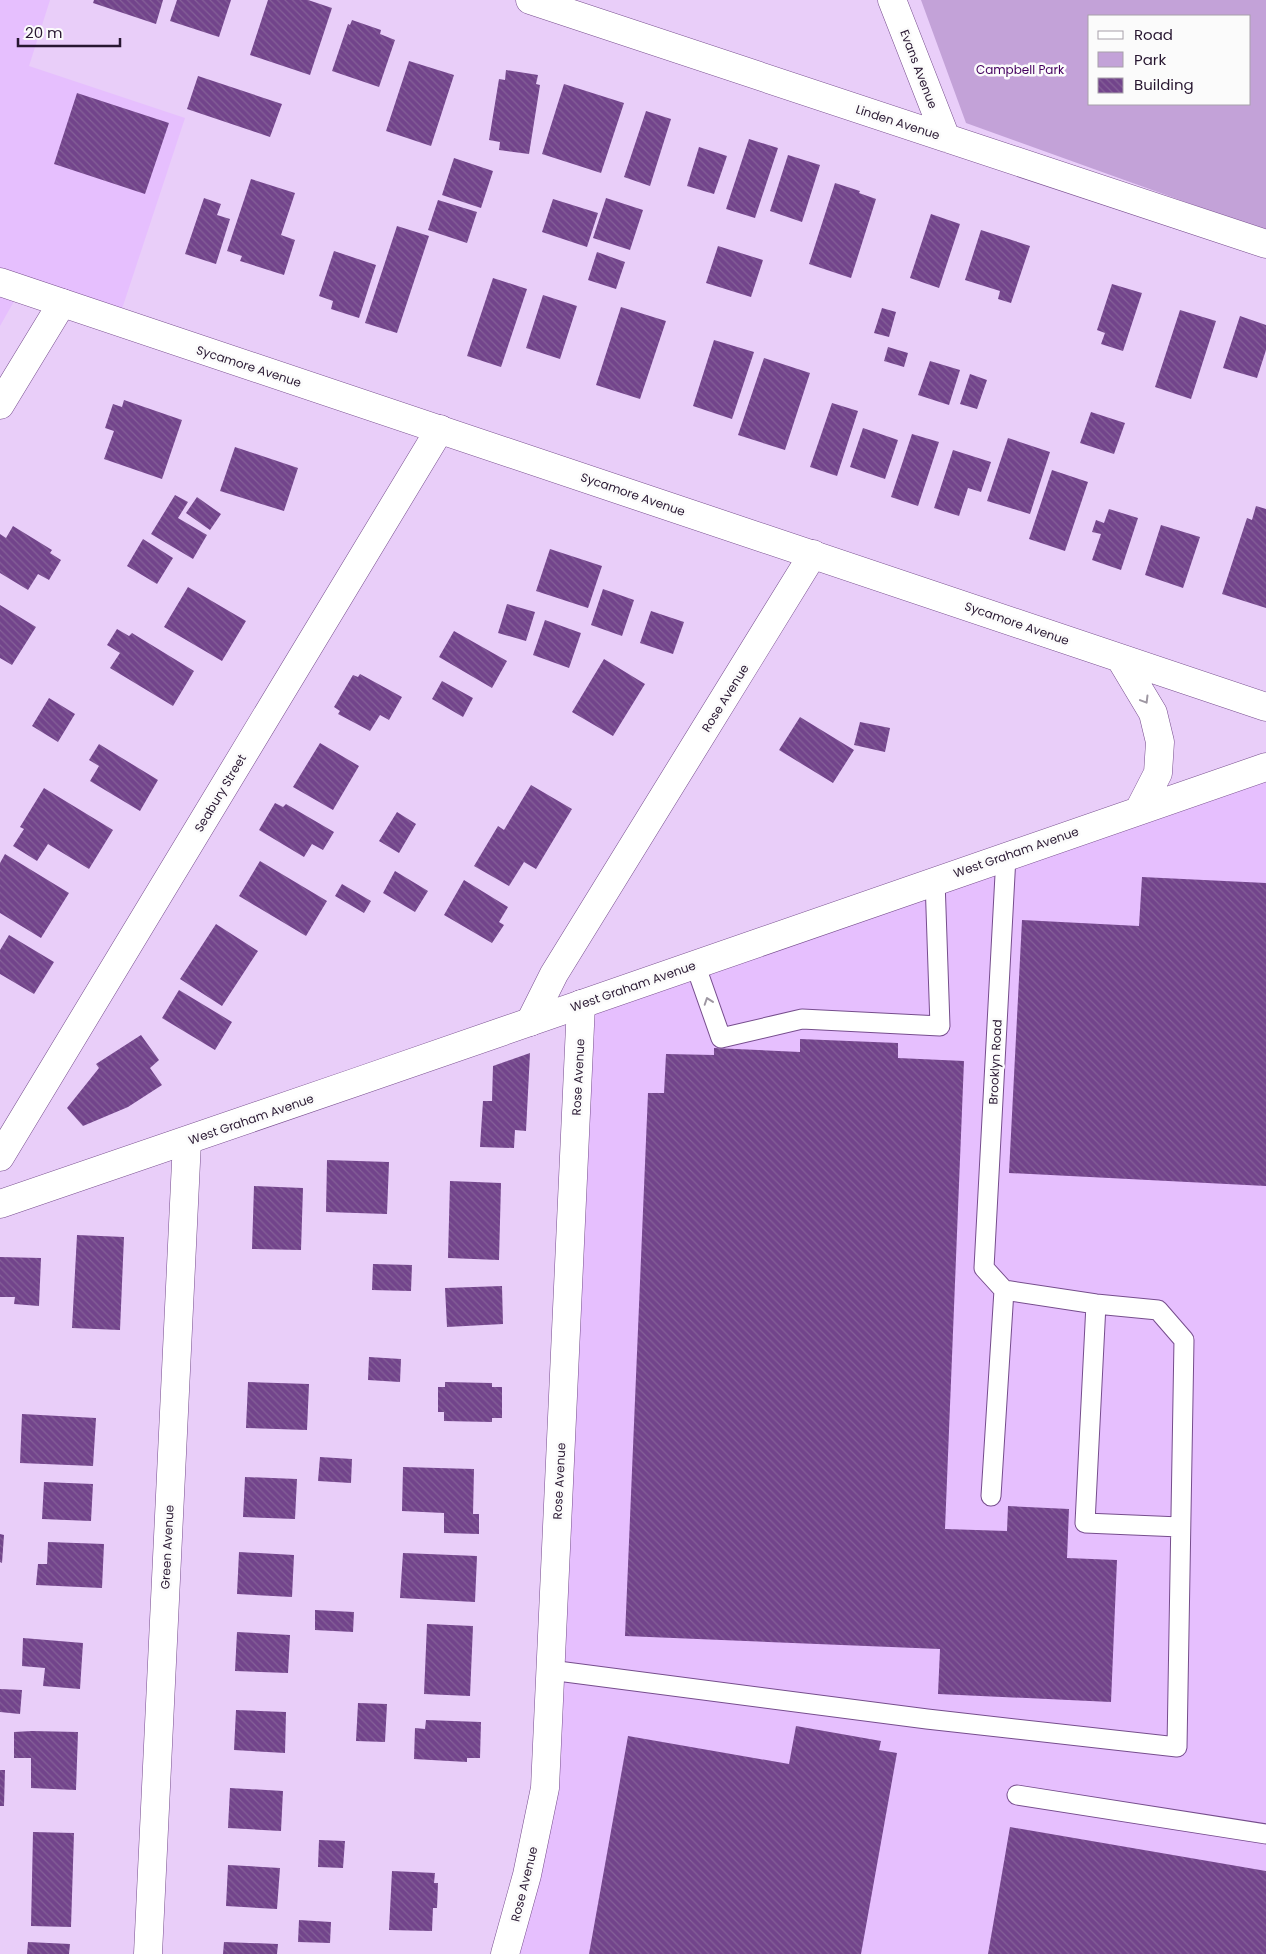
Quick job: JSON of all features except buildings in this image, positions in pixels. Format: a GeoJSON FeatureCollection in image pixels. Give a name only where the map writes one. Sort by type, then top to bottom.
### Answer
{"type":"FeatureCollection","features":[{"type":"Feature","properties":{"kind":"street","name":"Linden Avenue"},"geometry":{"type":"LineString","coordinates":[[530,0],[1266,244]]}},
{"type":"Feature","properties":{"kind":"street","name":"Evans Avenue"},"geometry":{"type":"LineString","coordinates":[[892,0],[946,138]]}},
{"type":"Feature","properties":{"kind":"street","name":"Sycamore Avenue"},"geometry":{"type":"LineString","coordinates":[[0,282],[1266,707]]}},
{"type":"Feature","properties":{"kind":"street"},"geometry":{"type":"LineString","coordinates":[[0,406],[62,303]]}},
{"type":"Feature","properties":{"kind":"street","name":"Seabury Street"},"geometry":{"type":"LineString","coordinates":[[0,1157],[440,429]]}},
{"type":"Feature","properties":{"kind":"street","name":"Rose Avenue"},"geometry":{"type":"LineString","coordinates":[[530,1022],[554,974],[813,554]]}},
{"type":"Feature","properties":{"kind":"street"},"geometry":{"type":"LineString","coordinates":[[1120,658],[1153,713],[1160,742],[1158,773],[1139,810]]}},
{"type":"Feature","properties":{"kind":"street","name":"West Graham Avenue"},"geometry":{"type":"LineString","coordinates":[[0,1204],[1266,767]]}},
{"type":"Feature","properties":{"kind":"street","name":"Rose Avenue"},"geometry":{"type":"LineString","coordinates":[[506,1954],[528,1875],[545,1788],[581,1004]]}},
{"type":"Feature","properties":{"kind":"street","name":"Green Avenue"},"geometry":{"type":"LineString","coordinates":[[148,1954],[187,1141]]}},
{"type":"Feature","properties":{"kind":"lane","name":"Brooklyn Road"},"geometry":{"type":"LineString","coordinates":[[1004,1290],[984,1268],[1006,856]]}},
{"type":"Feature","properties":{"kind":"lane"},"geometry":{"type":"LineString","coordinates":[[695,964],[721,1038],[802,1019],[940,1026],[935,880]]}},
{"type":"Feature","properties":{"kind":"lane"},"geometry":{"type":"LineString","coordinates":[[550,1670],[927,1719],[1178,1747],[1184,1340],[1158,1310],[1096,1304],[1004,1290],[991,1496]]}},
{"type":"Feature","properties":{"kind":"lane"},"geometry":{"type":"LineString","coordinates":[[1096,1304],[1085,1523],[1180,1527]]}},
{"type":"Feature","properties":{"kind":"lane"},"geometry":{"type":"LineString","coordinates":[[1017,1795],[1266,1834]]}},
{"type":"Feature","properties":{"kind":"shaded area"},"geometry":{"type":"Polygon","coordinates":[[[0,0],[50,0],[29,66],[185,118],[119,318],[25,282],[0,326],[0,0]]]}},
{"type":"Feature","properties":{"kind":"shaded area"},"geometry":{"type":"Polygon","coordinates":[[[1266,766],[1266,1954],[492,1954],[550,1730],[581,997],[1266,766]]]}},
{"type":"Feature","properties":{"kind":"green space","name":"Campbell Park"},"geometry":{"type":"Polygon","coordinates":[[[921,0],[1266,0],[1266,231],[966,123],[921,0]]]}}]}
